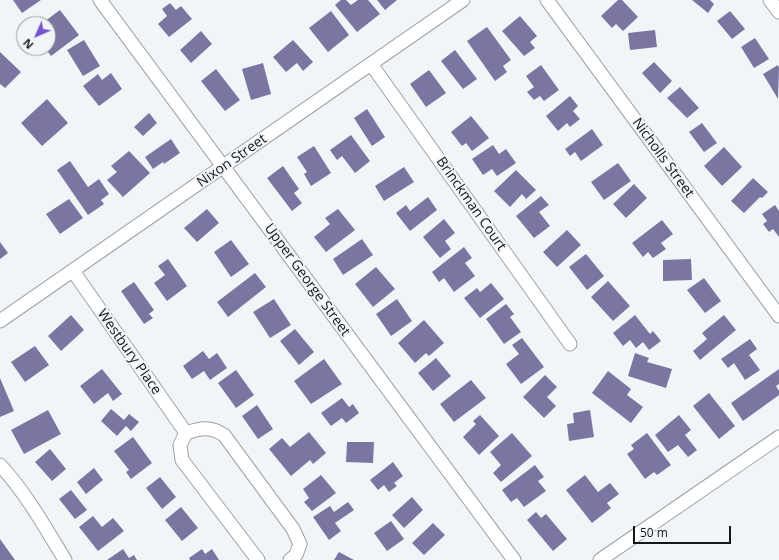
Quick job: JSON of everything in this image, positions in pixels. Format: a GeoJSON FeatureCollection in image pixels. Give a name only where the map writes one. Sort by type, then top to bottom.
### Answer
{"type":"FeatureCollection","features":[{"type":"Feature","properties":{"kind":"street","name":"Upper George Street"},"geometry":{"type":"LineString","coordinates":[[100,0],[514,560]]}},
{"type":"Feature","properties":{"kind":"street","name":"Nixon Street"},"geometry":{"type":"LineString","coordinates":[[0,321],[463,0]]}},
{"type":"Feature","properties":{"kind":"street","name":"Nicholls Street"},"geometry":{"type":"LineString","coordinates":[[547,0],[779,316]]}},
{"type":"Feature","properties":{"kind":"street"},"geometry":{"type":"LineString","coordinates":[[770,0],[779,12]]}},
{"type":"Feature","properties":{"kind":"street","name":"Brinckman Court"},"geometry":{"type":"LineString","coordinates":[[371,64],[570,344]]}},
{"type":"Feature","properties":{"kind":"street","name":"Westbury Place"},"geometry":{"type":"LineString","coordinates":[[73,271],[186,432]]}},
{"type":"Feature","properties":{"kind":"street"},"geometry":{"type":"LineString","coordinates":[[258,560],[182,460],[180,445],[186,432],[201,428],[214,429],[224,435],[293,529],[300,544],[296,555],[290,560]]}},
{"type":"Feature","properties":{"kind":"street"},"geometry":{"type":"LineString","coordinates":[[600,560],[779,437]]}},
{"type":"Feature","properties":{"kind":"street"},"geometry":{"type":"LineString","coordinates":[[0,465],[13,479],[36,512],[65,560]]}},
{"type":"Feature","properties":{"kind":"building"},"geometry":{"type":"Polygon","coordinates":[[[13,0],[41,0],[22,13],[13,0]]]}},
{"type":"Feature","properties":{"kind":"building"},"geometry":{"type":"Polygon","coordinates":[[[341,0],[346,0],[351,5],[358,0],[368,0],[380,14],[357,32],[335,5],[341,0]]]}},
{"type":"Feature","properties":{"kind":"building"},"geometry":{"type":"Polygon","coordinates":[[[377,0],[397,0],[385,10],[377,0]]]}},
{"type":"Feature","properties":{"kind":"building"},"geometry":{"type":"Polygon","coordinates":[[[618,0],[622,0],[638,17],[623,31],[616,24],[612,28],[601,16],[618,0]]]}},
{"type":"Feature","properties":{"kind":"building"},"geometry":{"type":"Polygon","coordinates":[[[692,0],[710,0],[714,4],[708,13],[692,0]]]}},
{"type":"Feature","properties":{"kind":"building"},"geometry":{"type":"Polygon","coordinates":[[[170,3],[176,10],[181,6],[192,19],[169,37],[158,24],[167,16],[162,9],[170,3]]]}},
{"type":"Feature","properties":{"kind":"building"},"geometry":{"type":"Polygon","coordinates":[[[60,10],[79,35],[56,52],[56,16],[52,16],[60,10]]]}},
{"type":"Feature","properties":{"kind":"building"},"geometry":{"type":"Polygon","coordinates":[[[331,11],[349,35],[328,52],[309,28],[331,11]]]}},
{"type":"Feature","properties":{"kind":"building"},"geometry":{"type":"Polygon","coordinates":[[[730,11],[745,29],[732,39],[717,21],[730,11]]]}},
{"type":"Feature","properties":{"kind":"building"},"geometry":{"type":"Polygon","coordinates":[[[520,16],[537,36],[530,42],[535,48],[524,56],[502,31],[520,16]]]}},
{"type":"Feature","properties":{"kind":"building"},"geometry":{"type":"Polygon","coordinates":[[[487,27],[511,60],[503,66],[507,72],[495,81],[467,41],[487,27]]]}},
{"type":"Feature","properties":{"kind":"building"},"geometry":{"type":"Polygon","coordinates":[[[655,30],[657,47],[630,50],[628,33],[655,30]]]}},
{"type":"Feature","properties":{"kind":"building"},"geometry":{"type":"Polygon","coordinates":[[[201,31],[212,44],[191,63],[180,50],[201,31]]]}},
{"type":"Feature","properties":{"kind":"building"},"geometry":{"type":"Polygon","coordinates":[[[755,38],[769,59],[754,68],[741,47],[755,38]]]}},
{"type":"Feature","properties":{"kind":"building"},"geometry":{"type":"Polygon","coordinates":[[[84,40],[100,66],[83,76],[67,50],[84,40]]]}},
{"type":"Feature","properties":{"kind":"building"},"geometry":{"type":"Polygon","coordinates":[[[293,40],[313,62],[303,71],[297,63],[286,72],[273,57],[293,40]]]}},
{"type":"Feature","properties":{"kind":"building"},"geometry":{"type":"Polygon","coordinates":[[[455,50],[477,79],[463,89],[441,61],[455,50]]]}},
{"type":"Feature","properties":{"kind":"building"},"geometry":{"type":"Polygon","coordinates":[[[0,52],[21,72],[5,88],[0,84],[0,52]]]}},
{"type":"Feature","properties":{"kind":"building"},"geometry":{"type":"Polygon","coordinates":[[[654,62],[672,81],[660,93],[642,73],[654,62]]]}},
{"type":"Feature","properties":{"kind":"building"},"geometry":{"type":"Polygon","coordinates":[[[263,63],[271,94],[251,100],[242,69],[263,63]]]}},
{"type":"Feature","properties":{"kind":"building"},"geometry":{"type":"Polygon","coordinates":[[[541,65],[559,90],[544,101],[540,96],[534,100],[527,92],[534,87],[526,76],[541,65]]]}},
{"type":"Feature","properties":{"kind":"building"},"geometry":{"type":"Polygon","coordinates":[[[778,65],[779,68],[778,99],[763,74],[778,65]]]}},
{"type":"Feature","properties":{"kind":"building"},"geometry":{"type":"Polygon","coordinates":[[[216,69],[240,100],[225,111],[201,81],[216,69]]]}},
{"type":"Feature","properties":{"kind":"building"},"geometry":{"type":"Polygon","coordinates":[[[429,70],[446,93],[426,107],[410,84],[429,70]]]}},
{"type":"Feature","properties":{"kind":"building"},"geometry":{"type":"Polygon","coordinates":[[[111,73],[122,89],[99,106],[83,86],[98,74],[102,80],[111,73]]]}},
{"type":"Feature","properties":{"kind":"building"},"geometry":{"type":"Polygon","coordinates":[[[680,87],[699,108],[687,118],[667,98],[680,87]]]}},
{"type":"Feature","properties":{"kind":"building"},"geometry":{"type":"Polygon","coordinates":[[[570,96],[578,106],[573,111],[580,119],[570,127],[567,123],[558,131],[546,116],[570,96]]]}},
{"type":"Feature","properties":{"kind":"building"},"geometry":{"type":"Polygon","coordinates":[[[47,99],[68,123],[42,146],[21,123],[47,99]]]}},
{"type":"Feature","properties":{"kind":"building"},"geometry":{"type":"Polygon","coordinates":[[[367,109],[385,137],[372,146],[354,118],[367,109]]]}},
{"type":"Feature","properties":{"kind":"building"},"geometry":{"type":"Polygon","coordinates":[[[149,113],[157,123],[143,136],[134,127],[149,113]]]}},
{"type":"Feature","properties":{"kind":"building"},"geometry":{"type":"Polygon","coordinates":[[[471,116],[489,138],[472,151],[466,143],[462,146],[451,132],[471,116]]]}},
{"type":"Feature","properties":{"kind":"building"},"geometry":{"type":"Polygon","coordinates":[[[702,123],[717,143],[704,152],[689,132],[702,123]]]}},
{"type":"Feature","properties":{"kind":"building"},"geometry":{"type":"Polygon","coordinates":[[[592,129],[603,145],[581,161],[575,152],[570,156],[565,149],[592,129]]]}},
{"type":"Feature","properties":{"kind":"building"},"geometry":{"type":"Polygon","coordinates":[[[351,135],[370,161],[355,173],[342,156],[337,160],[330,150],[351,135]]]}},
{"type":"Feature","properties":{"kind":"building"},"geometry":{"type":"Polygon","coordinates":[[[171,139],[180,153],[164,164],[163,162],[153,169],[145,157],[171,139]]]}},
{"type":"Feature","properties":{"kind":"building"},"geometry":{"type":"Polygon","coordinates":[[[493,145],[499,154],[506,149],[516,163],[497,176],[492,169],[483,175],[472,159],[493,145]]]}},
{"type":"Feature","properties":{"kind":"building"},"geometry":{"type":"Polygon","coordinates":[[[314,146],[331,173],[311,186],[304,174],[307,172],[297,157],[314,146]]]}},
{"type":"Feature","properties":{"kind":"building"},"geometry":{"type":"Polygon","coordinates":[[[724,147],[742,167],[722,186],[704,166],[724,147]]]}},
{"type":"Feature","properties":{"kind":"building"},"geometry":{"type":"Polygon","coordinates":[[[129,151],[150,173],[123,197],[107,180],[117,172],[111,166],[129,151]]]}},
{"type":"Feature","properties":{"kind":"building"},"geometry":{"type":"Polygon","coordinates":[[[70,161],[88,187],[99,179],[109,194],[101,200],[104,204],[88,215],[57,170],[70,161]]]}},
{"type":"Feature","properties":{"kind":"building"},"geometry":{"type":"Polygon","coordinates":[[[618,163],[631,181],[604,200],[591,182],[618,163]]]}},
{"type":"Feature","properties":{"kind":"building"},"geometry":{"type":"Polygon","coordinates":[[[283,166],[299,189],[294,193],[302,203],[292,211],[267,178],[283,166]]]}},
{"type":"Feature","properties":{"kind":"building"},"geometry":{"type":"Polygon","coordinates":[[[404,167],[414,182],[384,201],[375,186],[404,167]]]}},
{"type":"Feature","properties":{"kind":"building"},"geometry":{"type":"Polygon","coordinates":[[[516,170],[536,190],[526,199],[522,194],[510,207],[494,191],[516,170]]]}},
{"type":"Feature","properties":{"kind":"building"},"geometry":{"type":"Polygon","coordinates":[[[753,178],[768,192],[762,198],[760,197],[744,213],[731,201],[753,178]]]}},
{"type":"Feature","properties":{"kind":"building"},"geometry":{"type":"Polygon","coordinates":[[[634,184],[647,198],[626,218],[613,204],[634,184]]]}},
{"type":"Feature","properties":{"kind":"building"},"geometry":{"type":"Polygon","coordinates":[[[541,196],[549,205],[539,212],[550,226],[534,238],[516,216],[541,196]]]}},
{"type":"Feature","properties":{"kind":"building"},"geometry":{"type":"Polygon","coordinates":[[[428,197],[437,210],[410,231],[396,213],[406,205],[410,211],[428,197]]]}},
{"type":"Feature","properties":{"kind":"building"},"geometry":{"type":"Polygon","coordinates":[[[69,199],[83,218],[60,234],[46,214],[69,199]]]}},
{"type":"Feature","properties":{"kind":"building"},"geometry":{"type":"Polygon","coordinates":[[[775,205],[779,211],[779,237],[773,229],[769,232],[763,224],[767,221],[762,214],[775,205]]]}},
{"type":"Feature","properties":{"kind":"building"},"geometry":{"type":"Polygon","coordinates":[[[207,209],[219,223],[197,242],[184,228],[207,209]]]}},
{"type":"Feature","properties":{"kind":"building"},"geometry":{"type":"Polygon","coordinates":[[[338,209],[355,230],[326,252],[314,237],[330,224],[325,218],[338,209]]]}},
{"type":"Feature","properties":{"kind":"building"},"geometry":{"type":"Polygon","coordinates":[[[444,219],[455,233],[445,241],[451,249],[440,258],[423,237],[444,219]]]}},
{"type":"Feature","properties":{"kind":"building"},"geometry":{"type":"Polygon","coordinates":[[[662,220],[673,234],[661,243],[666,249],[653,258],[648,252],[643,257],[632,243],[662,220]]]}},
{"type":"Feature","properties":{"kind":"building"},"geometry":{"type":"Polygon","coordinates":[[[567,230],[581,245],[557,267],[543,252],[567,230]]]}},
{"type":"Feature","properties":{"kind":"building"},"geometry":{"type":"Polygon","coordinates":[[[362,239],[373,255],[343,275],[333,259],[362,239]]]}},
{"type":"Feature","properties":{"kind":"building"},"geometry":{"type":"Polygon","coordinates":[[[231,240],[249,264],[231,277],[214,252],[231,240]]]}},
{"type":"Feature","properties":{"kind":"building"},"geometry":{"type":"Polygon","coordinates":[[[0,242],[8,253],[0,259],[0,242]]]}},
{"type":"Feature","properties":{"kind":"building"},"geometry":{"type":"Polygon","coordinates":[[[464,247],[472,258],[465,263],[475,276],[454,292],[444,278],[439,282],[432,272],[464,247]]]}},
{"type":"Feature","properties":{"kind":"building"},"geometry":{"type":"Polygon","coordinates":[[[586,254],[604,276],[587,290],[569,267],[586,254]]]}},
{"type":"Feature","properties":{"kind":"building"},"geometry":{"type":"Polygon","coordinates":[[[168,259],[187,286],[167,301],[154,283],[165,275],[158,266],[168,259]]]}},
{"type":"Feature","properties":{"kind":"building"},"geometry":{"type":"Polygon","coordinates":[[[691,259],[692,280],[663,281],[663,260],[691,259]]]}},
{"type":"Feature","properties":{"kind":"building"},"geometry":{"type":"Polygon","coordinates":[[[376,267],[395,289],[373,307],[355,284],[376,267]]]}},
{"type":"Feature","properties":{"kind":"building"},"geometry":{"type":"Polygon","coordinates":[[[255,273],[266,287],[228,317],[217,302],[255,273]]]}},
{"type":"Feature","properties":{"kind":"building"},"geometry":{"type":"Polygon","coordinates":[[[704,278],[721,301],[705,313],[687,290],[704,278]]]}},
{"type":"Feature","properties":{"kind":"building"},"geometry":{"type":"Polygon","coordinates":[[[608,281],[630,306],[613,321],[591,297],[608,281]]]}},
{"type":"Feature","properties":{"kind":"building"},"geometry":{"type":"Polygon","coordinates":[[[134,282],[154,310],[149,314],[153,318],[144,324],[121,291],[134,282]]]}},
{"type":"Feature","properties":{"kind":"building"},"geometry":{"type":"Polygon","coordinates":[[[491,283],[504,299],[480,318],[464,298],[477,288],[480,292],[491,283]]]}},
{"type":"Feature","properties":{"kind":"building"},"geometry":{"type":"Polygon","coordinates":[[[274,299],[291,325],[270,338],[253,312],[274,299]]]}},
{"type":"Feature","properties":{"kind":"building"},"geometry":{"type":"Polygon","coordinates":[[[397,299],[412,321],[391,336],[376,314],[397,299]]]}},
{"type":"Feature","properties":{"kind":"building"},"geometry":{"type":"Polygon","coordinates":[[[506,304],[514,314],[510,317],[521,332],[504,344],[486,319],[506,304]]]}},
{"type":"Feature","properties":{"kind":"building"},"geometry":{"type":"Polygon","coordinates":[[[71,315],[84,330],[61,351],[48,336],[71,315]]]}},
{"type":"Feature","properties":{"kind":"building"},"geometry":{"type":"Polygon","coordinates":[[[635,315],[650,334],[653,331],[661,341],[649,350],[643,342],[636,348],[630,340],[623,346],[613,333],[635,315]]]}},
{"type":"Feature","properties":{"kind":"building"},"geometry":{"type":"Polygon","coordinates":[[[724,315],[736,330],[700,360],[693,351],[707,339],[702,333],[724,315]]]}},
{"type":"Feature","properties":{"kind":"building"},"geometry":{"type":"Polygon","coordinates":[[[424,320],[444,343],[429,356],[426,353],[415,363],[398,343],[424,320]]]}},
{"type":"Feature","properties":{"kind":"building"},"geometry":{"type":"Polygon","coordinates":[[[295,329],[314,352],[299,365],[280,341],[295,329]]]}},
{"type":"Feature","properties":{"kind":"building"},"geometry":{"type":"Polygon","coordinates":[[[522,338],[544,367],[521,384],[506,364],[519,354],[512,345],[522,338]]]}},
{"type":"Feature","properties":{"kind":"building"},"geometry":{"type":"Polygon","coordinates":[[[750,339],[757,349],[749,355],[760,370],[745,380],[734,363],[728,368],[721,359],[750,339]]]}},
{"type":"Feature","properties":{"kind":"building"},"geometry":{"type":"Polygon","coordinates":[[[35,346],[49,365],[25,382],[11,362],[35,346]]]}},
{"type":"Feature","properties":{"kind":"building"},"geometry":{"type":"Polygon","coordinates":[[[203,351],[209,359],[217,353],[227,368],[210,380],[204,371],[192,379],[183,366],[203,351]]]}},
{"type":"Feature","properties":{"kind":"building"},"geometry":{"type":"Polygon","coordinates":[[[635,353],[649,358],[647,362],[672,369],[666,388],[628,376],[635,353]]]}},
{"type":"Feature","properties":{"kind":"building"},"geometry":{"type":"Polygon","coordinates":[[[436,358],[451,376],[433,391],[418,373],[436,358]]]}},
{"type":"Feature","properties":{"kind":"building"},"geometry":{"type":"Polygon","coordinates":[[[324,359],[342,384],[311,404],[294,381],[324,359]]]}},
{"type":"Feature","properties":{"kind":"building"},"geometry":{"type":"Polygon","coordinates":[[[102,369],[122,394],[113,401],[108,393],[94,404],[80,386],[102,369]]]}},
{"type":"Feature","properties":{"kind":"building"},"geometry":{"type":"Polygon","coordinates":[[[779,369],[779,384],[776,386],[779,391],[779,395],[743,421],[731,403],[779,369]]]}},
{"type":"Feature","properties":{"kind":"building"},"geometry":{"type":"Polygon","coordinates":[[[236,370],[254,395],[236,408],[218,383],[236,370]]]}},
{"type":"Feature","properties":{"kind":"building"},"geometry":{"type":"Polygon","coordinates":[[[608,371],[631,389],[627,395],[643,407],[631,423],[592,393],[608,371]]]}},
{"type":"Feature","properties":{"kind":"building"},"geometry":{"type":"Polygon","coordinates":[[[545,375],[557,387],[547,397],[556,406],[544,418],[523,397],[545,375]]]}},
{"type":"Feature","properties":{"kind":"building"},"geometry":{"type":"Polygon","coordinates":[[[0,378],[14,411],[0,417],[0,378]]]}},
{"type":"Feature","properties":{"kind":"building"},"geometry":{"type":"Polygon","coordinates":[[[471,380],[486,398],[454,422],[440,404],[471,380]]]}},
{"type":"Feature","properties":{"kind":"building"},"geometry":{"type":"Polygon","coordinates":[[[709,393],[735,426],[719,439],[693,406],[709,393]]]}},
{"type":"Feature","properties":{"kind":"building"},"geometry":{"type":"Polygon","coordinates":[[[342,398],[349,407],[353,404],[359,413],[346,423],[342,418],[331,426],[321,413],[342,398]]]}},
{"type":"Feature","properties":{"kind":"building"},"geometry":{"type":"Polygon","coordinates":[[[257,405],[273,429],[258,439],[242,416],[257,405]]]}},
{"type":"Feature","properties":{"kind":"building"},"geometry":{"type":"Polygon","coordinates":[[[111,409],[124,420],[129,414],[139,422],[131,431],[126,426],[117,436],[101,421],[111,409]]]}},
{"type":"Feature","properties":{"kind":"building"},"geometry":{"type":"Polygon","coordinates":[[[48,410],[61,434],[24,454],[11,430],[48,410]]]}},
{"type":"Feature","properties":{"kind":"building"},"geometry":{"type":"Polygon","coordinates":[[[590,410],[594,437],[569,441],[567,424],[574,423],[573,413],[590,410]]]}},
{"type":"Feature","properties":{"kind":"building"},"geometry":{"type":"Polygon","coordinates":[[[480,415],[499,436],[479,455],[463,437],[476,424],[473,421],[480,415]]]}},
{"type":"Feature","properties":{"kind":"building"},"geometry":{"type":"Polygon","coordinates":[[[679,415],[691,430],[685,435],[697,450],[688,457],[678,445],[668,452],[655,435],[679,415]]]}},
{"type":"Feature","properties":{"kind":"building"},"geometry":{"type":"Polygon","coordinates":[[[309,432],[326,453],[313,464],[310,460],[291,476],[269,449],[282,438],[290,447],[309,432]]]}},
{"type":"Feature","properties":{"kind":"building"},"geometry":{"type":"Polygon","coordinates":[[[512,433],[532,456],[501,482],[493,473],[501,465],[490,452],[512,433]]]}},
{"type":"Feature","properties":{"kind":"building"},"geometry":{"type":"Polygon","coordinates":[[[647,433],[671,465],[657,475],[654,472],[645,479],[627,454],[634,449],[631,445],[647,433]]]}},
{"type":"Feature","properties":{"kind":"building"},"geometry":{"type":"Polygon","coordinates":[[[133,437],[152,463],[131,479],[126,472],[129,470],[114,451],[133,437]]]}},
{"type":"Feature","properties":{"kind":"building"},"geometry":{"type":"Polygon","coordinates":[[[347,442],[374,442],[373,463],[346,462],[347,442]]]}},
{"type":"Feature","properties":{"kind":"building"},"geometry":{"type":"Polygon","coordinates":[[[50,449],[66,469],[52,481],[35,462],[50,449]]]}},
{"type":"Feature","properties":{"kind":"building"},"geometry":{"type":"Polygon","coordinates":[[[393,462],[403,476],[394,483],[397,486],[389,492],[384,485],[378,490],[370,480],[393,462]]]}},
{"type":"Feature","properties":{"kind":"building"},"geometry":{"type":"Polygon","coordinates":[[[535,465],[544,477],[538,481],[546,491],[524,507],[517,498],[511,502],[502,490],[535,465]]]}},
{"type":"Feature","properties":{"kind":"building"},"geometry":{"type":"Polygon","coordinates":[[[94,468],[103,480],[86,494],[77,482],[94,468]]]}},
{"type":"Feature","properties":{"kind":"building"},"geometry":{"type":"Polygon","coordinates":[[[321,475],[336,493],[312,511],[304,502],[309,498],[303,489],[321,475]]]}},
{"type":"Feature","properties":{"kind":"building"},"geometry":{"type":"Polygon","coordinates":[[[585,475],[598,492],[610,483],[619,494],[607,503],[611,508],[592,523],[566,490],[585,475]]]}},
{"type":"Feature","properties":{"kind":"building"},"geometry":{"type":"Polygon","coordinates":[[[160,477],[176,497],[162,509],[146,488],[160,477]]]}},
{"type":"Feature","properties":{"kind":"building"},"geometry":{"type":"Polygon","coordinates":[[[71,490],[87,510],[75,519],[59,499],[71,490]]]}},
{"type":"Feature","properties":{"kind":"building"},"geometry":{"type":"Polygon","coordinates":[[[412,497],[423,510],[404,528],[392,515],[412,497]]]}},
{"type":"Feature","properties":{"kind":"building"},"geometry":{"type":"Polygon","coordinates":[[[348,502],[354,510],[335,523],[341,531],[329,540],[313,517],[330,506],[334,512],[348,502]]]}},
{"type":"Feature","properties":{"kind":"building"},"geometry":{"type":"Polygon","coordinates":[[[181,507],[198,528],[182,541],[165,520],[181,507]]]}},
{"type":"Feature","properties":{"kind":"building"},"geometry":{"type":"Polygon","coordinates":[[[536,512],[541,518],[546,514],[567,539],[553,551],[527,520],[536,512]]]}},
{"type":"Feature","properties":{"kind":"building"},"geometry":{"type":"Polygon","coordinates":[[[93,516],[102,527],[113,518],[124,531],[98,551],[79,527],[93,516]]]}},
{"type":"Feature","properties":{"kind":"building"},"geometry":{"type":"Polygon","coordinates":[[[391,521],[404,539],[387,551],[374,533],[391,521]]]}},
{"type":"Feature","properties":{"kind":"building"},"geometry":{"type":"Polygon","coordinates":[[[433,523],[445,535],[424,555],[412,543],[433,523]]]}},
{"type":"Feature","properties":{"kind":"building"},"geometry":{"type":"Polygon","coordinates":[[[0,539],[15,560],[0,560],[0,539]]]}},
{"type":"Feature","properties":{"kind":"building"},"geometry":{"type":"Polygon","coordinates":[[[123,549],[129,558],[134,555],[137,560],[107,560],[123,549]]]}},
{"type":"Feature","properties":{"kind":"building"},"geometry":{"type":"Polygon","coordinates":[[[202,549],[205,554],[212,549],[219,560],[190,560],[189,558],[202,549]]]}},
{"type":"Feature","properties":{"kind":"building"},"geometry":{"type":"Polygon","coordinates":[[[339,552],[354,560],[334,560],[339,552]]]}}]}
